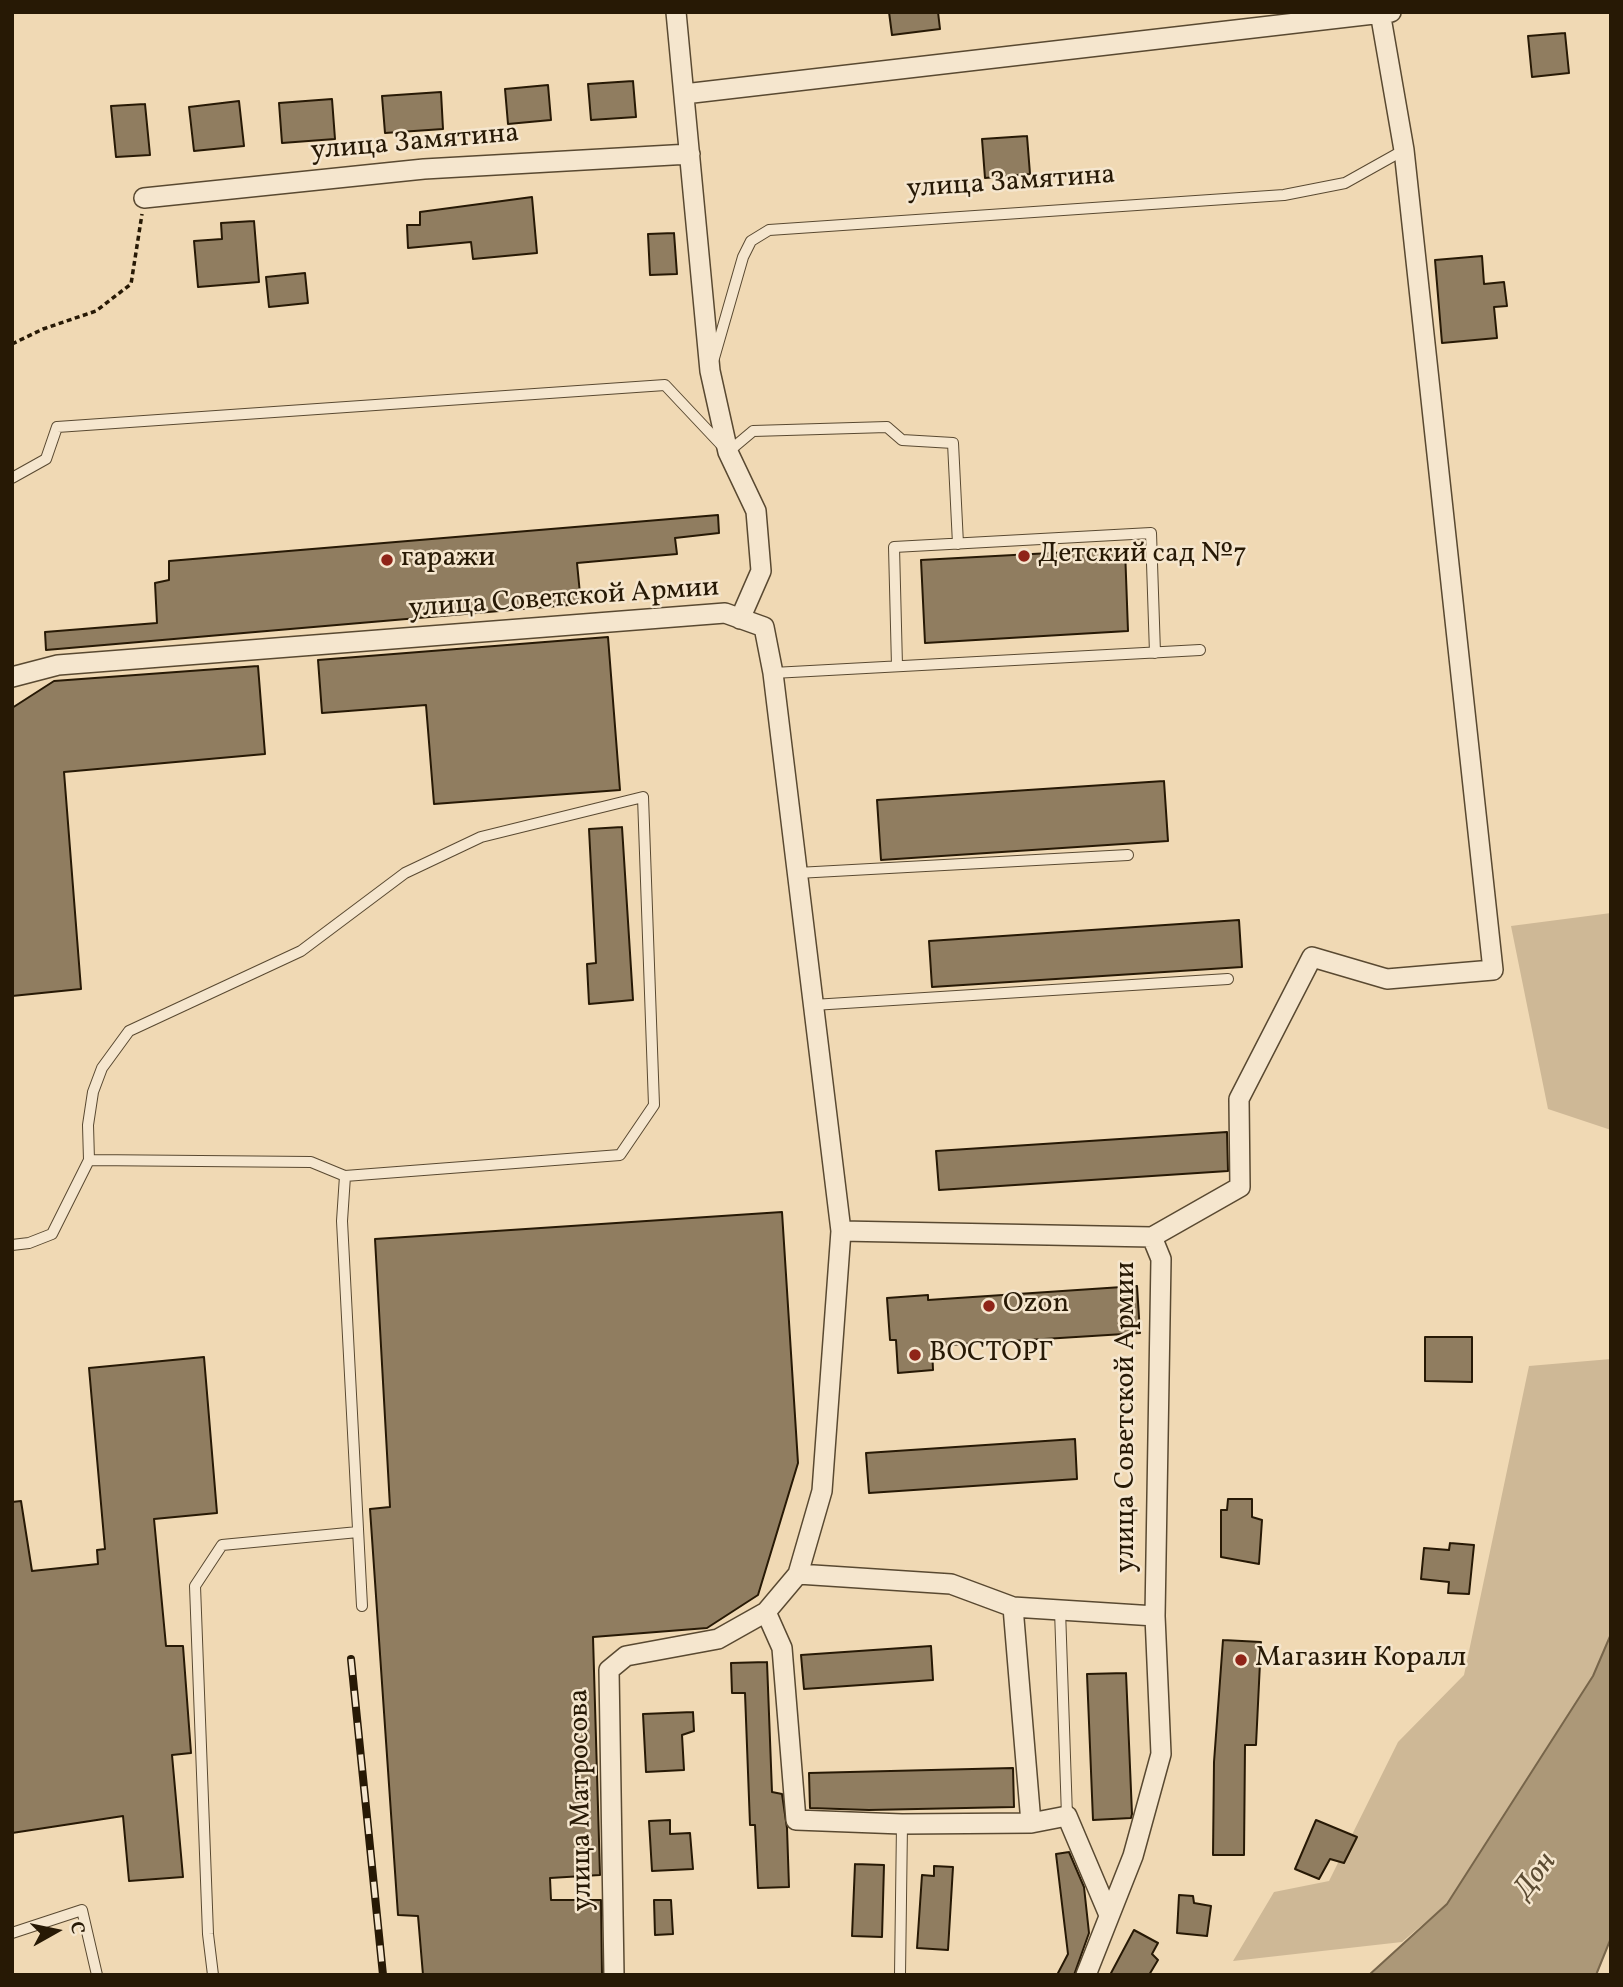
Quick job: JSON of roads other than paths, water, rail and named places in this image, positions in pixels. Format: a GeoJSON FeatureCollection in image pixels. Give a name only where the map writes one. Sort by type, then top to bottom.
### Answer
{"type":"FeatureCollection","features":[{"type":"Feature","properties":{"kind":"street","name":"улица Замятина"},"geometry":{"type":"LineString","coordinates":[[676,12],[710,371],[729,452],[756,511],[761,570],[740,619]]}},
{"type":"Feature","properties":{"kind":"street"},"geometry":{"type":"LineString","coordinates":[[684,94],[1384,13],[1404,150],[1493,970],[1387,979],[1312,957],[1239,1099],[1240,1187],[1152,1237]]}},
{"type":"Feature","properties":{"kind":"street","name":"улица Замятина"},"geometry":{"type":"LineString","coordinates":[[144,198],[424,169],[690,155]]}},
{"type":"Feature","properties":{"kind":"street","name":"улица Советской Армии"},"geometry":{"type":"LineString","coordinates":[[13,671],[58,665],[725,613],[764,627],[773,673],[841,1231],[822,1491],[798,1574],[766,1612]]}},
{"type":"Feature","properties":{"kind":"street","name":"улица Советской Армии"},"geometry":{"type":"LineString","coordinates":[[841,1231],[1152,1237],[1161,1259],[1155,1616],[1161,1754],[1133,1856],[1086,1975]]}},
{"type":"Feature","properties":{"kind":"street","name":"улица Советской Армии"},"geometry":{"type":"LineString","coordinates":[[798,1574],[951,1584],[1013,1607],[1155,1616]]}},
{"type":"Feature","properties":{"kind":"street"},"geometry":{"type":"LineString","coordinates":[[1013,1607],[1031,1823]]}},
{"type":"Feature","properties":{"kind":"street"},"geometry":{"type":"LineString","coordinates":[[766,1612],[782,1648],[796,1820],[902,1824],[1031,1823],[1067,1816],[1109,1915]]}},
{"type":"Feature","properties":{"kind":"street","name":"улица Матросова"},"geometry":{"type":"LineString","coordinates":[[614,1975],[609,1670],[626,1656],[718,1639],[766,1612]]}},
{"type":"Feature","properties":{"kind":"lane","name":"улица Замятина"},"geometry":{"type":"LineString","coordinates":[[710,371],[743,257],[751,241],[769,230],[1284,195],[1345,183],[1404,150]]}},
{"type":"Feature","properties":{"kind":"lane"},"geometry":{"type":"LineString","coordinates":[[12,478],[46,459],[57,427],[665,385],[729,452],[753,431],[887,427],[902,440],[953,443],[958,544]]}},
{"type":"Feature","properties":{"kind":"lane"},"geometry":{"type":"LineString","coordinates":[[897,666],[894,547],[1151,533],[1155,653]]}},
{"type":"Feature","properties":{"kind":"lane"},"geometry":{"type":"LineString","coordinates":[[773,673],[1200,650]]}},
{"type":"Feature","properties":{"kind":"lane"},"geometry":{"type":"LineString","coordinates":[[12,1245],[29,1243],[52,1234],[89,1160],[88,1125],[93,1092],[102,1068],[129,1031],[301,951],[405,873],[481,837],[643,797],[654,1105],[620,1155],[345,1176],[311,1162],[89,1160]]}},
{"type":"Feature","properties":{"kind":"lane"},"geometry":{"type":"LineString","coordinates":[[797,873],[1128,855]]}},
{"type":"Feature","properties":{"kind":"lane"},"geometry":{"type":"LineString","coordinates":[[813,1005],[1228,979]]}},
{"type":"Feature","properties":{"kind":"lane"},"geometry":{"type":"LineString","coordinates":[[345,1176],[342,1221],[362,1606]]}},
{"type":"Feature","properties":{"kind":"lane"},"geometry":{"type":"LineString","coordinates":[[213,1975],[208,1934],[195,1586],[222,1545],[358,1532]]}},
{"type":"Feature","properties":{"kind":"lane"},"geometry":{"type":"LineString","coordinates":[[1060,1610],[1067,1816]]}},
{"type":"Feature","properties":{"kind":"lane"},"geometry":{"type":"LineString","coordinates":[[900,1975],[902,1824]]}},
{"type":"Feature","properties":{"kind":"lane"},"geometry":{"type":"LineString","coordinates":[[12,1933],[82,1910],[97,1975]]}},
{"type":"Feature","properties":{"kind":"water","name":"Дон"},"geometry":{"type":"Polygon","coordinates":[[[1611,1634],[1611,1938],[1596,1975],[1369,1975],[1447,1904],[1593,1676],[1611,1634]]]}},
{"type":"Feature","properties":{"kind":"railway"},"geometry":{"type":"LineString","coordinates":[[351,1659],[383,1975]]}},
{"type":"Feature","properties":{"kind":"place","name":"Детский сад №7"},"geometry":{"type":"Point","coordinates":[1024,556]}},
{"type":"Feature","properties":{"kind":"place","name":"гаражи"},"geometry":{"type":"Point","coordinates":[387,560]}},
{"type":"Feature","properties":{"kind":"place","name":"Ozon"},"geometry":{"type":"Point","coordinates":[989,1306]}},
{"type":"Feature","properties":{"kind":"place","name":"ВОСТОРГ"},"geometry":{"type":"Point","coordinates":[915,1355]}},
{"type":"Feature","properties":{"kind":"place","name":"Магазин Коралл"},"geometry":{"type":"Point","coordinates":[1241,1660]}}]}
